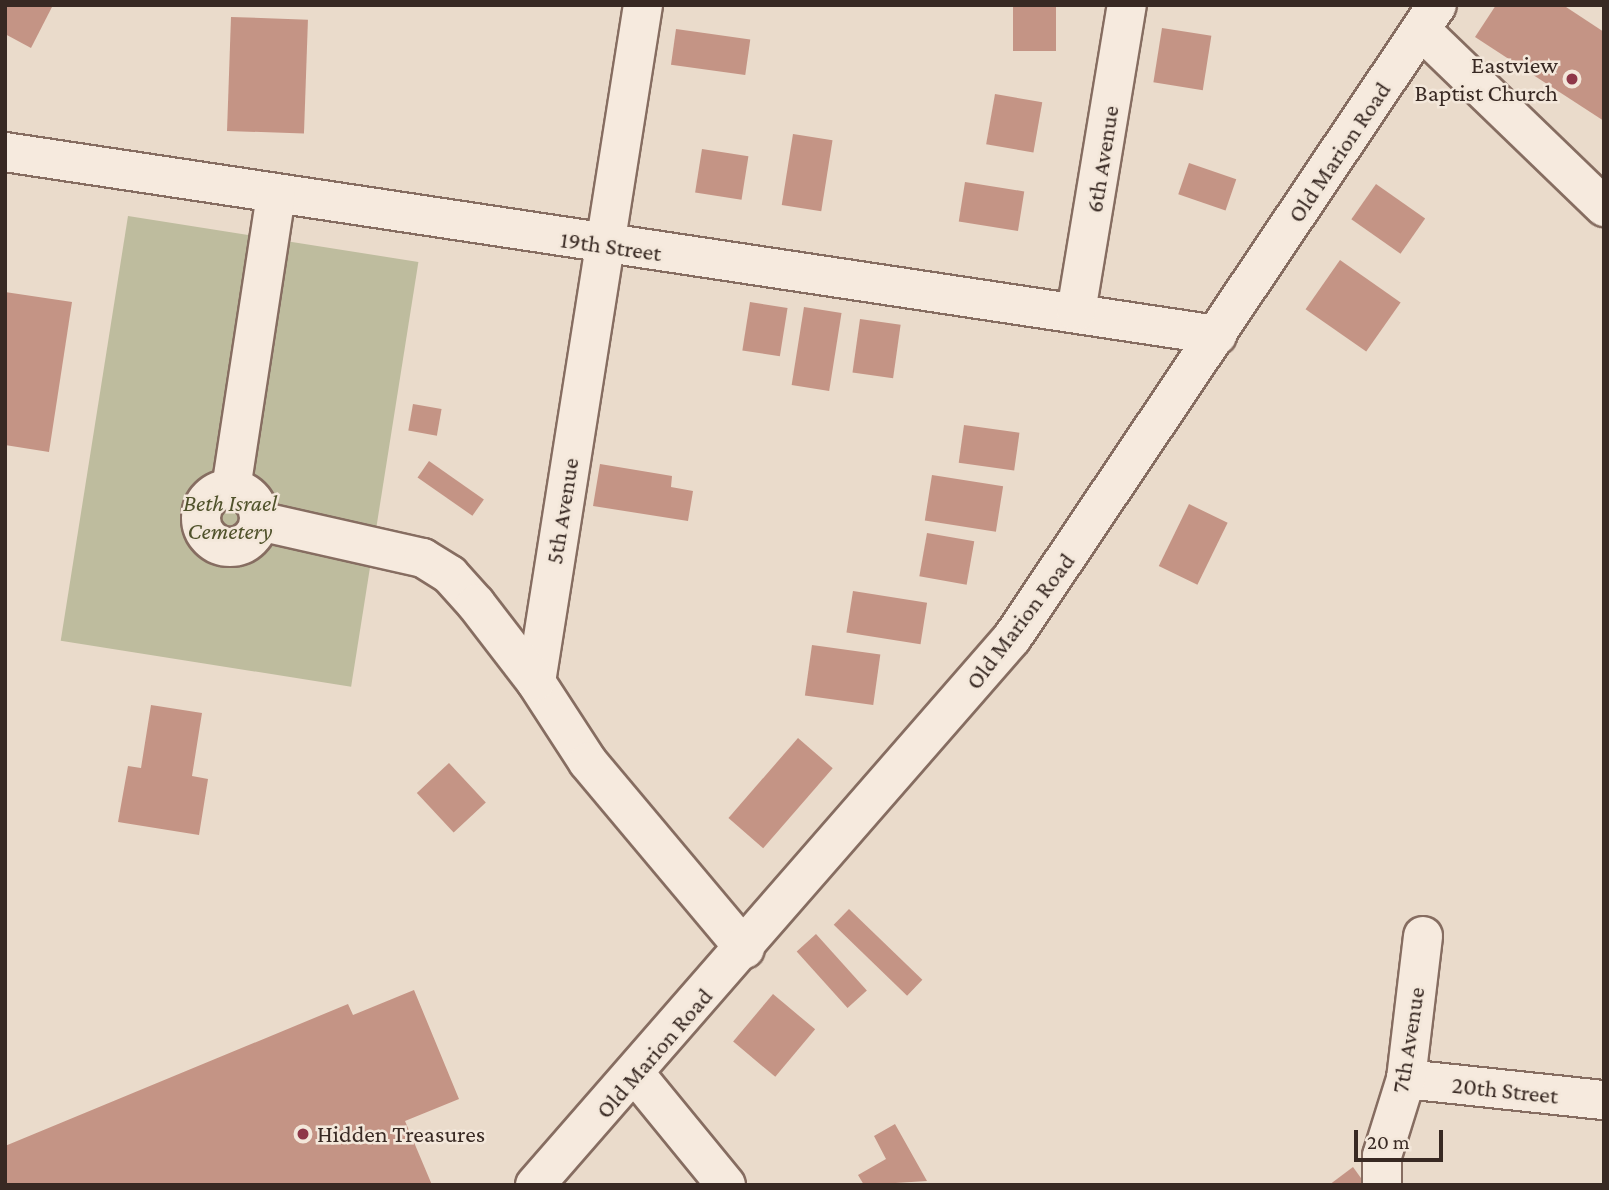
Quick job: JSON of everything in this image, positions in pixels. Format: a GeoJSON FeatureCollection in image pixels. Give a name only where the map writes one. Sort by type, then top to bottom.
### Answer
{"type":"FeatureCollection","features":[{"type":"Feature","properties":{"kind":"street","name":"5th Avenue"},"geometry":{"type":"LineString","coordinates":[[536,682],[643,5]]}},
{"type":"Feature","properties":{"kind":"street","name":"6th Avenue"},"geometry":{"type":"LineString","coordinates":[[1076,312],[1127,5]]}},
{"type":"Feature","properties":{"kind":"street"},"geometry":{"type":"LineString","coordinates":[[1429,18],[1604,207]]}},
{"type":"Feature","properties":{"kind":"street","name":"Old Marion Road"},"geometry":{"type":"LineString","coordinates":[[535,1185],[746,949],[1012,638],[1429,18]]}},
{"type":"Feature","properties":{"kind":"street","name":"19th Street"},"geometry":{"type":"LineString","coordinates":[[5,152],[603,245],[1076,312],[1217,335]]}},
{"type":"Feature","properties":{"kind":"street"},"geometry":{"type":"LineString","coordinates":[[231,489],[276,195]]}},
{"type":"Feature","properties":{"kind":"street"},"geometry":{"type":"LineString","coordinates":[[231,489],[248,495],[259,521],[251,538],[234,547],[208,537],[202,510],[213,494],[231,489]]}},
{"type":"Feature","properties":{"kind":"street"},"geometry":{"type":"LineString","coordinates":[[259,521],[423,558],[450,575],[536,682],[588,762],[746,949]]}},
{"type":"Feature","properties":{"kind":"street","name":"7th Avenue"},"geometry":{"type":"LineString","coordinates":[[1382,1185],[1382,1156],[1406,1079],[1423,936]]}},
{"type":"Feature","properties":{"kind":"street"},"geometry":{"type":"LineString","coordinates":[[636,1075],[726,1185]]}},
{"type":"Feature","properties":{"kind":"street","name":"20th Street"},"geometry":{"type":"LineString","coordinates":[[1406,1079],[1604,1100]]}},
{"type":"Feature","properties":{"kind":"green space","name":"Beth Israel Cemetery"},"geometry":{"type":"Polygon","coordinates":[[[128,216],[418,262],[351,687],[61,641],[128,216]]]}},
{"type":"Feature","properties":{"kind":"building"},"geometry":{"type":"Polygon","coordinates":[[[5,5],[53,5],[31,48],[5,34],[5,5]]]}},
{"type":"Feature","properties":{"kind":"building"},"geometry":{"type":"Polygon","coordinates":[[[1013,5],[1056,5],[1056,51],[1013,51],[1013,5]]]}},
{"type":"Feature","properties":{"kind":"building","name":"Eastview Baptist Church"},"geometry":{"type":"Polygon","coordinates":[[[1496,5],[1563,5],[1604,32],[1604,121],[1475,37],[1496,5]]]}},
{"type":"Feature","properties":{"kind":"building"},"geometry":{"type":"Polygon","coordinates":[[[231,17],[308,20],[304,134],[227,131],[231,17]]]}},
{"type":"Feature","properties":{"kind":"building"},"geometry":{"type":"Polygon","coordinates":[[[1162,28],[1211,36],[1203,90],[1153,82],[1162,28]]]}},
{"type":"Feature","properties":{"kind":"building"},"geometry":{"type":"Polygon","coordinates":[[[676,29],[750,39],[745,75],[671,65],[676,29]]]}},
{"type":"Feature","properties":{"kind":"building"},"geometry":{"type":"Polygon","coordinates":[[[995,94],[1042,102],[1033,153],[986,144],[995,94]]]}},
{"type":"Feature","properties":{"kind":"building"},"geometry":{"type":"Polygon","coordinates":[[[793,134],[833,140],[821,211],[782,205],[793,134]]]}},
{"type":"Feature","properties":{"kind":"building"},"geometry":{"type":"Polygon","coordinates":[[[702,149],[748,156],[742,200],[695,192],[702,149]]]}},
{"type":"Feature","properties":{"kind":"building"},"geometry":{"type":"Polygon","coordinates":[[[1189,163],[1236,179],[1226,210],[1178,194],[1189,163]]]}},
{"type":"Feature","properties":{"kind":"building"},"geometry":{"type":"Polygon","coordinates":[[[965,182],[1024,191],[1018,231],[959,222],[965,182]]]}},
{"type":"Feature","properties":{"kind":"building"},"geometry":{"type":"Polygon","coordinates":[[[1376,184],[1425,218],[1400,254],[1351,219],[1376,184]]]}},
{"type":"Feature","properties":{"kind":"building"},"geometry":{"type":"Polygon","coordinates":[[[1340,260],[1401,302],[1366,352],[1306,309],[1340,260]]]}},
{"type":"Feature","properties":{"kind":"building"},"geometry":{"type":"Polygon","coordinates":[[[5,292],[72,302],[49,452],[5,445],[5,292]]]}},
{"type":"Feature","properties":{"kind":"building"},"geometry":{"type":"Polygon","coordinates":[[[750,302],[788,308],[780,356],[742,350],[750,302]]]}},
{"type":"Feature","properties":{"kind":"building"},"geometry":{"type":"Polygon","coordinates":[[[804,307],[842,313],[829,391],[792,385],[804,307]]]}},
{"type":"Feature","properties":{"kind":"building"},"geometry":{"type":"Polygon","coordinates":[[[860,319],[901,325],[893,378],[852,372],[860,319]]]}},
{"type":"Feature","properties":{"kind":"building"},"geometry":{"type":"Polygon","coordinates":[[[413,404],[442,409],[437,436],[408,431],[413,404]]]}},
{"type":"Feature","properties":{"kind":"building"},"geometry":{"type":"Polygon","coordinates":[[[964,425],[1019,433],[1014,470],[959,463],[964,425]]]}},
{"type":"Feature","properties":{"kind":"building"},"geometry":{"type":"Polygon","coordinates":[[[429,461],[484,499],[472,516],[418,477],[429,461]]]}},
{"type":"Feature","properties":{"kind":"building"},"geometry":{"type":"Polygon","coordinates":[[[600,464],[672,476],[671,487],[693,491],[688,521],[593,506],[600,464]]]}},
{"type":"Feature","properties":{"kind":"building"},"geometry":{"type":"Polygon","coordinates":[[[932,475],[1003,486],[996,532],[925,520],[932,475]]]}},
{"type":"Feature","properties":{"kind":"building"},"geometry":{"type":"Polygon","coordinates":[[[1189,504],[1228,523],[1197,585],[1159,566],[1189,504]]]}},
{"type":"Feature","properties":{"kind":"building"},"geometry":{"type":"Polygon","coordinates":[[[927,533],[974,541],[967,585],[919,576],[927,533]]]}},
{"type":"Feature","properties":{"kind":"building"},"geometry":{"type":"Polygon","coordinates":[[[853,591],[927,603],[921,644],[846,632],[853,591]]]}},
{"type":"Feature","properties":{"kind":"building"},"geometry":{"type":"Polygon","coordinates":[[[812,645],[880,655],[873,705],[805,696],[812,645]]]}},
{"type":"Feature","properties":{"kind":"building"},"geometry":{"type":"Polygon","coordinates":[[[151,705],[202,713],[192,776],[208,779],[199,835],[118,822],[128,766],[141,768],[151,705]]]}},
{"type":"Feature","properties":{"kind":"building"},"geometry":{"type":"Polygon","coordinates":[[[798,738],[833,768],[763,848],[728,818],[798,738]]]}},
{"type":"Feature","properties":{"kind":"building"},"geometry":{"type":"Polygon","coordinates":[[[449,763],[486,802],[454,833],[417,793],[449,763]]]}},
{"type":"Feature","properties":{"kind":"building"},"geometry":{"type":"Polygon","coordinates":[[[849,909],[922,980],[907,996],[834,925],[849,909]]]}},
{"type":"Feature","properties":{"kind":"building"},"geometry":{"type":"Polygon","coordinates":[[[816,934],[867,990],[848,1008],[797,951],[816,934]]]}},
{"type":"Feature","properties":{"kind":"building"},"geometry":{"type":"Polygon","coordinates":[[[414,990],[459,1099],[405,1121],[432,1185],[5,1185],[5,1146],[348,1004],[353,1015],[414,990]]]}},
{"type":"Feature","properties":{"kind":"building"},"geometry":{"type":"Polygon","coordinates":[[[773,994],[815,1029],[775,1077],[733,1041],[773,994]]]}},
{"type":"Feature","properties":{"kind":"building"},"geometry":{"type":"Polygon","coordinates":[[[895,1124],[927,1181],[864,1185],[858,1175],[886,1159],[874,1136],[895,1124]]]}},
{"type":"Feature","properties":{"kind":"building"},"geometry":{"type":"Polygon","coordinates":[[[1353,1167],[1366,1185],[1329,1185],[1353,1167]]]}},
{"type":"Feature","properties":{"kind":"place","name":"Eastview Baptist Church"},"geometry":{"type":"Point","coordinates":[1572,79]}},
{"type":"Feature","properties":{"kind":"place","name":"Hidden Treasures"},"geometry":{"type":"Point","coordinates":[303,1134]}}]}
